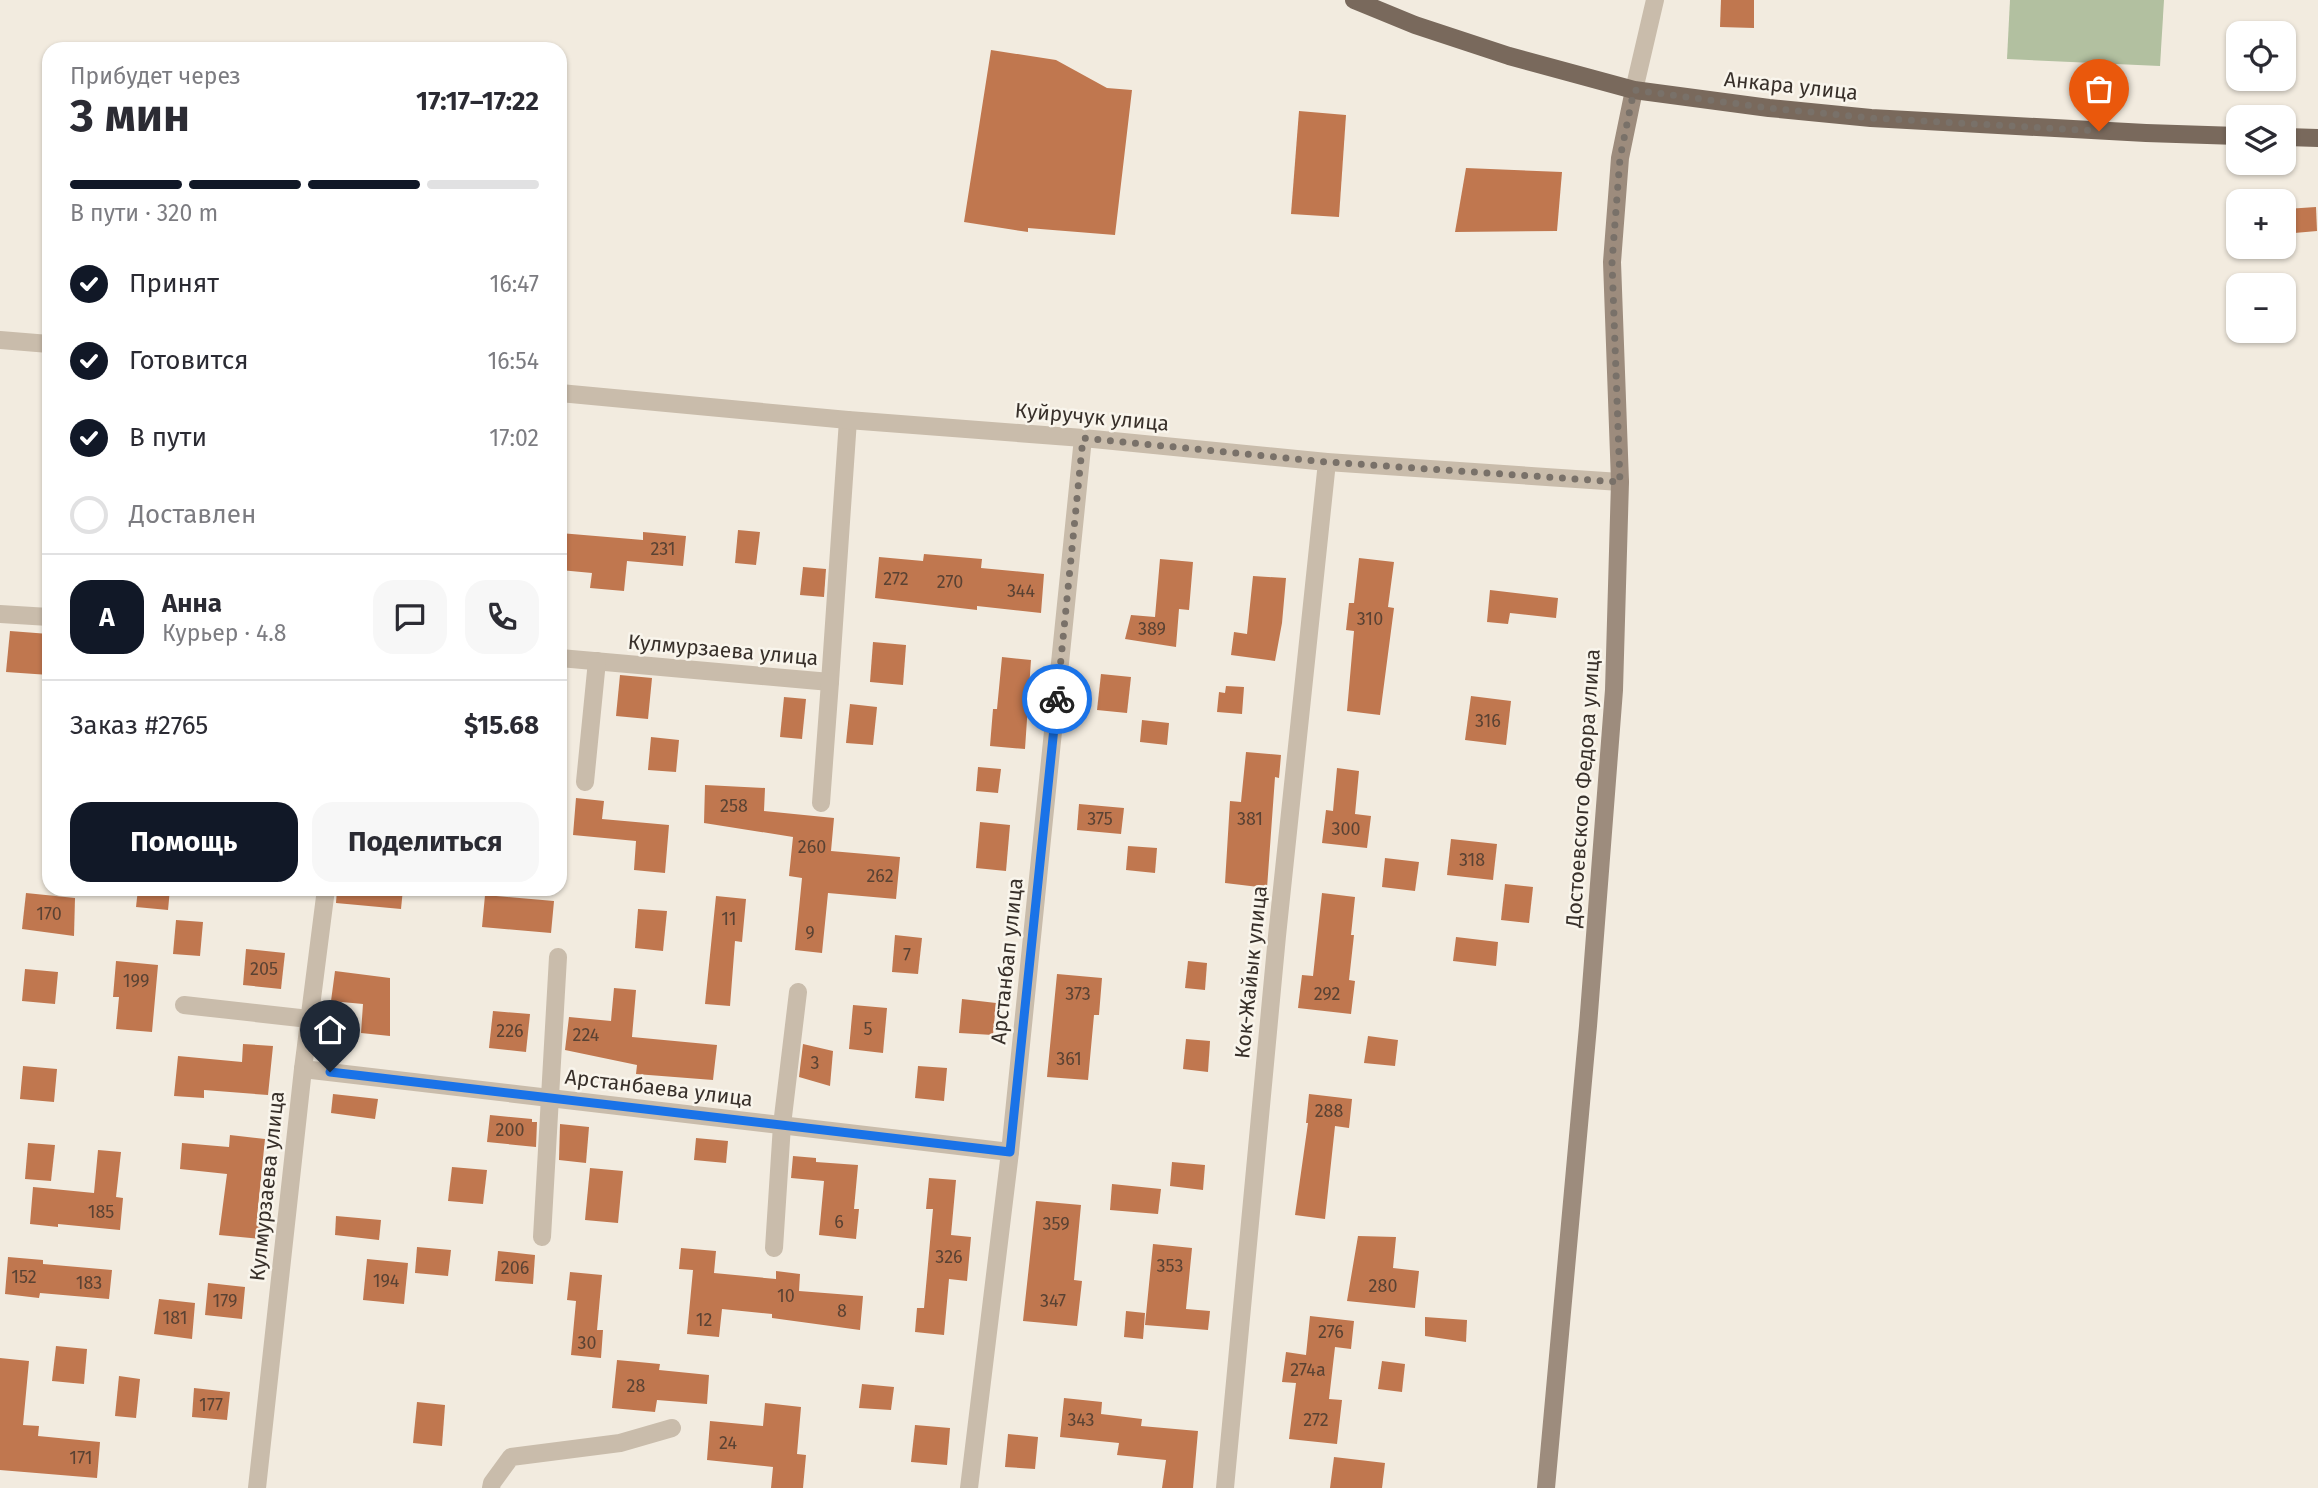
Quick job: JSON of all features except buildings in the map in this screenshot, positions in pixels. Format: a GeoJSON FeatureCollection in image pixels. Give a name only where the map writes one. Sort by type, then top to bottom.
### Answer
{"type":"FeatureCollection","features":[{"type":"Feature","properties":{"kind":"main road","name":"Анкара улица"},"geometry":{"type":"LineString","coordinates":[[1354,0],[1415,25],[1509,56],[1634,90],[1871,118],[2226,136]]}},
{"type":"Feature","properties":{"kind":"main road","name":"Достоевского Федора улица"},"geometry":{"type":"LineString","coordinates":[[1546,1488],[1588,1026],[1614,690],[1620,482],[1612,262],[1620,158],[1634,90]]}},
{"type":"Feature","properties":{"kind":"main road"},"geometry":{"type":"LineString","coordinates":[[2296,137],[2318,138]]}},
{"type":"Feature","properties":{"kind":"street"},"geometry":{"type":"LineString","coordinates":[[1634,90],[1655,0]]}},
{"type":"Feature","properties":{"kind":"street"},"geometry":{"type":"LineString","coordinates":[[0,340],[42,343]]}},
{"type":"Feature","properties":{"kind":"street","name":"Куйручук улица"},"geometry":{"type":"LineString","coordinates":[[567,394],[1327,462],[1620,482]]}},
{"type":"Feature","properties":{"kind":"street","name":"Кулмурзаева улица"},"geometry":{"type":"LineString","coordinates":[[567,658],[830,682],[848,420]]}},
{"type":"Feature","properties":{"kind":"street","name":"Арстанбап улица"},"geometry":{"type":"LineString","coordinates":[[969,1488],[1010,1152],[1083,438]]}},
{"type":"Feature","properties":{"kind":"street","name":"Кок-Жайык улица"},"geometry":{"type":"LineString","coordinates":[[1225,1488],[1277,936],[1327,462]]}},
{"type":"Feature","properties":{"kind":"street"},"geometry":{"type":"LineString","coordinates":[[0,614],[42,617]]}},
{"type":"Feature","properties":{"kind":"street"},"geometry":{"type":"LineString","coordinates":[[585,782],[597,661]]}},
{"type":"Feature","properties":{"kind":"street"},"geometry":{"type":"LineString","coordinates":[[821,803],[830,682]]}},
{"type":"Feature","properties":{"kind":"street","name":"Кулмурзаева улица"},"geometry":{"type":"LineString","coordinates":[[257,1488],[303,1069],[325,896]]}},
{"type":"Feature","properties":{"kind":"street"},"geometry":{"type":"LineString","coordinates":[[542,1237],[558,957]]}},
{"type":"Feature","properties":{"kind":"street"},"geometry":{"type":"LineString","coordinates":[[774,1248],[782,1125],[798,992]]}},
{"type":"Feature","properties":{"kind":"street"},"geometry":{"type":"LineString","coordinates":[[184,1005],[309,1019]]}},
{"type":"Feature","properties":{"kind":"street","name":"Арстанбаева улица"},"geometry":{"type":"LineString","coordinates":[[303,1069],[1010,1152]]}},
{"type":"Feature","properties":{"kind":"street"},"geometry":{"type":"LineString","coordinates":[[491,1488],[511,1457],[620,1443],[673,1428]]}},
{"type":"Feature","properties":{"kind":"green space"},"geometry":{"type":"Polygon","coordinates":[[[2010,0],[2164,0],[2160,66],[2007,59],[2010,0]]]}},
{"type":"Feature","properties":{"kind":"way so far"},"geometry":{"type":"LineString","coordinates":[[1057,699],[1083,438],[1327,462],[1620,482],[1612,262],[1620,158],[1634,90],[1871,118],[2099,131]]}},
{"type":"Feature","properties":{"kind":"route"},"geometry":{"type":"LineString","coordinates":[[330,1072],[1010,1152],[1057,699]]}}]}
